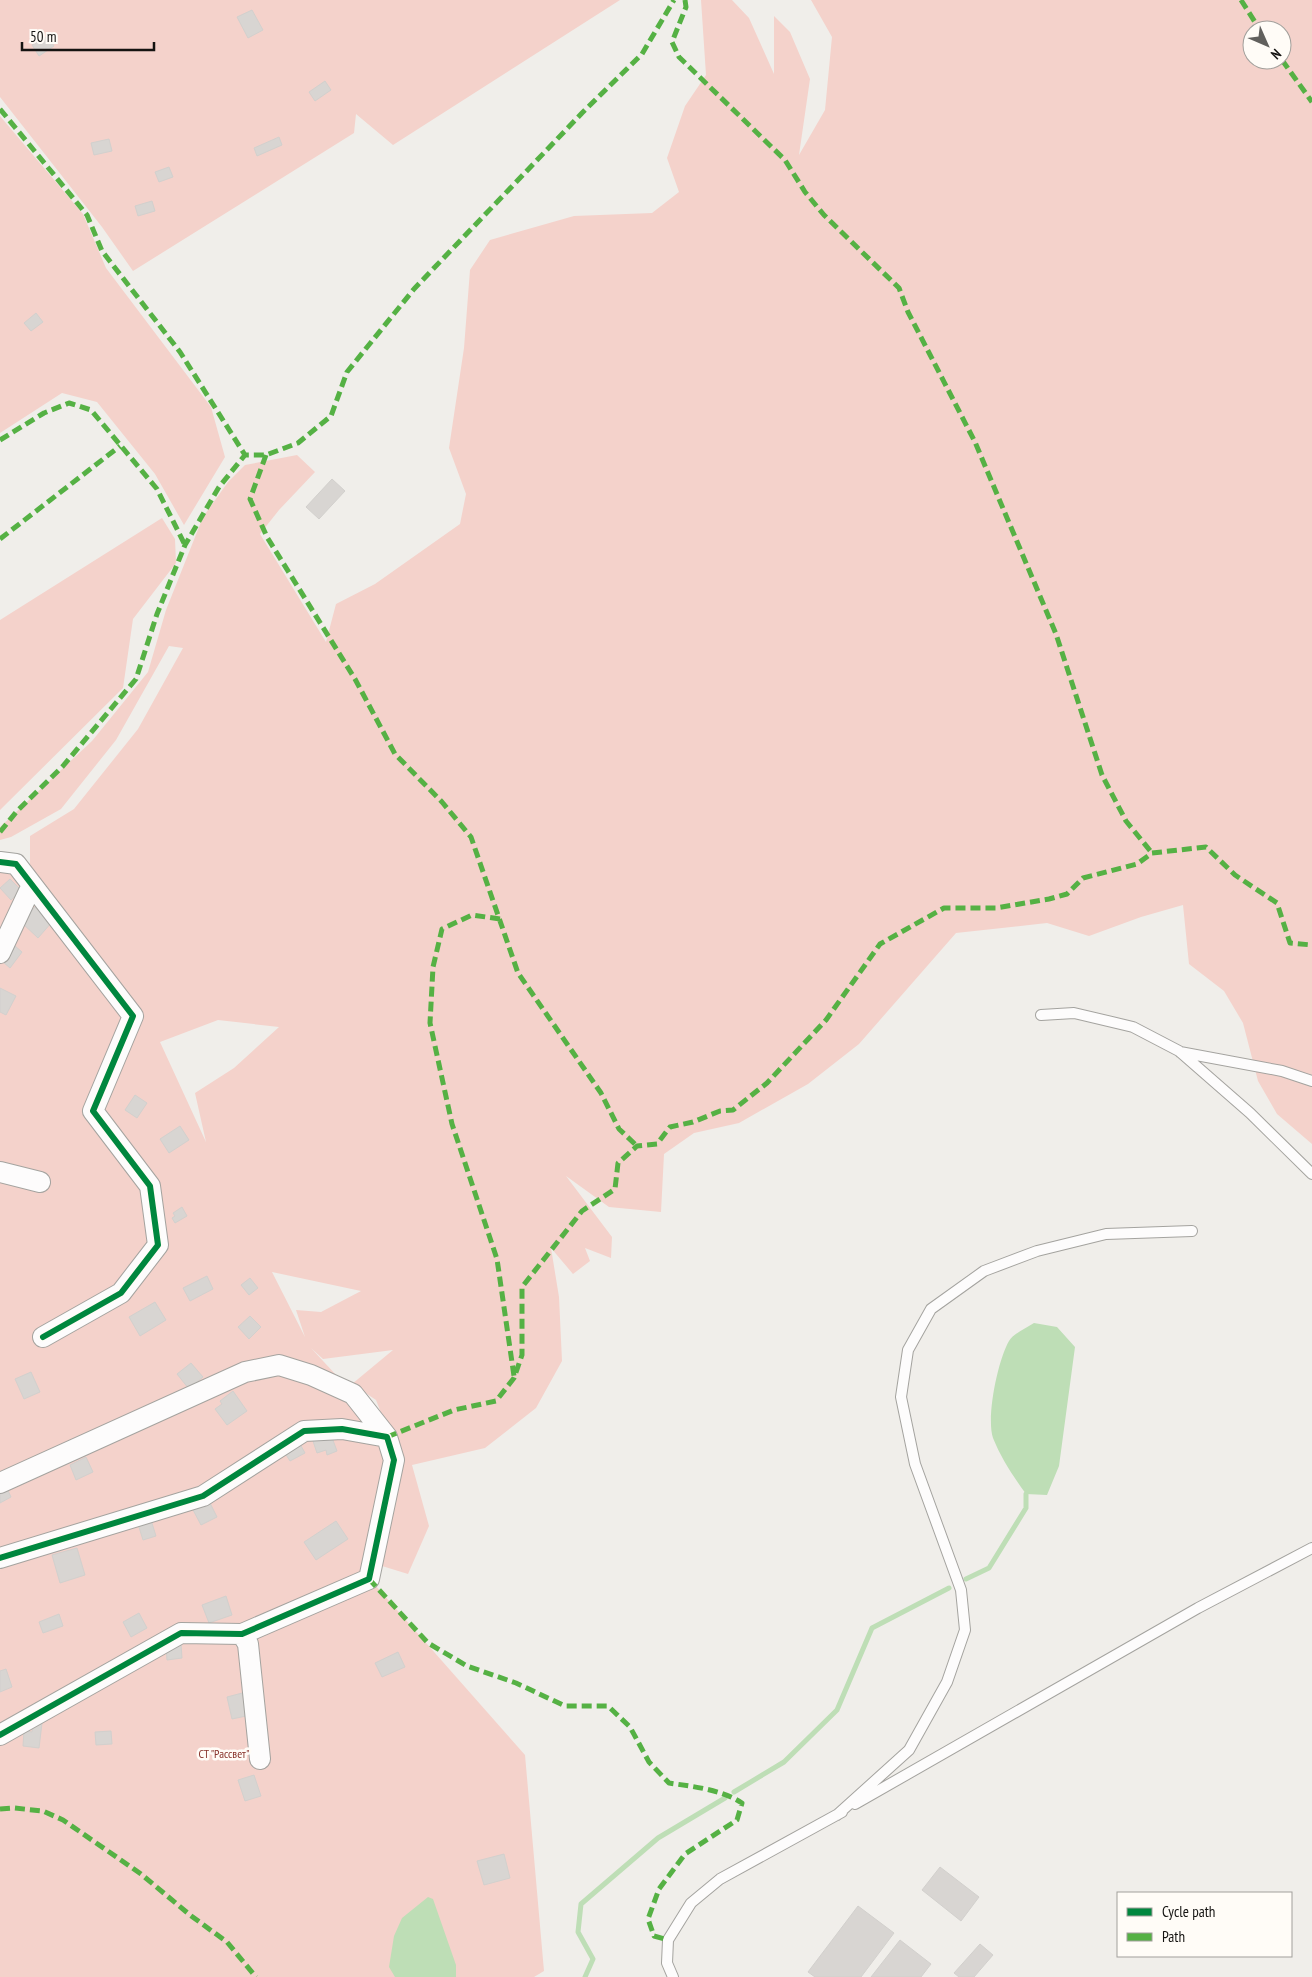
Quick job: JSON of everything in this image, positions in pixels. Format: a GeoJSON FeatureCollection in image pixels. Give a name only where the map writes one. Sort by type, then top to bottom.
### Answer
{"type":"FeatureCollection","features":[{"type":"Feature","properties":{"kind":"street"},"geometry":{"type":"LineString","coordinates":[[8,863],[32,885],[132,1016],[93,1112],[150,1186],[158,1245],[121,1293],[43,1337]]}},
{"type":"Feature","properties":{"kind":"street"},"geometry":{"type":"LineString","coordinates":[[0,953],[32,885]]}},
{"type":"Feature","properties":{"kind":"street"},"geometry":{"type":"LineString","coordinates":[[0,1172],[40,1182]]}},
{"type":"Feature","properties":{"kind":"street"},"geometry":{"type":"LineString","coordinates":[[0,1483],[245,1372],[279,1365],[311,1375],[353,1394],[387,1437],[394,1460],[369,1578],[242,1634],[181,1634],[0,1736]]}},
{"type":"Feature","properties":{"kind":"street"},"geometry":{"type":"LineString","coordinates":[[0,1558],[203,1496],[304,1430],[342,1429],[387,1437]]}},
{"type":"Feature","properties":{"kind":"street"},"geometry":{"type":"LineString","coordinates":[[242,1634],[248,1644],[260,1759]]}},
{"type":"Feature","properties":{"kind":"lane"},"geometry":{"type":"LineString","coordinates":[[1040,1015],[1074,1013],[1133,1027],[1179,1051],[1250,1113],[1312,1174]]}},
{"type":"Feature","properties":{"kind":"lane"},"geometry":{"type":"LineString","coordinates":[[1179,1051],[1282,1071],[1312,1081]]}},
{"type":"Feature","properties":{"kind":"lane"},"geometry":{"type":"LineString","coordinates":[[837,1815],[909,1750],[947,1682],[965,1630],[961,1590],[915,1464],[901,1397],[908,1350],[931,1308],[984,1271],[1037,1250],[1106,1234],[1192,1231]]}},
{"type":"Feature","properties":{"kind":"lane"},"geometry":{"type":"LineString","coordinates":[[673,1977],[666,1963],[668,1940],[691,1903],[720,1879],[837,1815],[1198,1608],[1312,1548]]}},
{"type":"Feature","properties":{"kind":"green space"},"geometry":{"type":"Polygon","coordinates":[[[0,0],[620,0],[393,145],[356,114],[354,133],[133,271],[102,227],[0,97],[0,0]]]}},
{"type":"Feature","properties":{"kind":"green space","name":"СТ \"Рассвет\""},"geometry":{"type":"Polygon","coordinates":[[[701,0],[732,0],[749,18],[774,74],[774,16],[790,32],[810,79],[799,155],[825,110],[832,37],[811,0],[1312,0],[1312,1144],[1277,1114],[1258,1081],[1243,1023],[1224,991],[1189,964],[1183,905],[1141,917],[1089,936],[1047,923],[956,933],[859,1044],[808,1084],[739,1123],[694,1133],[664,1154],[661,1212],[609,1207],[566,1176],[612,1237],[611,1258],[585,1248],[590,1261],[573,1274],[551,1248],[559,1297],[562,1361],[536,1408],[485,1448],[412,1465],[429,1526],[408,1574],[382,1566],[375,1585],[525,1755],[544,1971],[534,1977],[0,1977],[0,865],[30,869],[30,836],[74,809],[138,729],[183,648],[169,646],[116,740],[61,809],[11,837],[0,840],[0,827],[92,741],[148,672],[166,610],[203,517],[228,482],[245,465],[297,455],[315,472],[279,510],[260,534],[326,642],[336,604],[375,584],[460,524],[466,494],[449,448],[464,348],[470,270],[490,240],[574,216],[652,213],[679,192],[667,158],[685,106],[706,75],[701,0]],[[218,1020],[160,1042],[206,1142],[195,1093],[234,1068],[279,1027],[218,1020]],[[272,1272],[305,1337],[296,1310],[321,1312],[361,1291],[272,1272]],[[311,1348],[388,1431],[376,1400],[352,1384],[393,1350],[323,1359],[311,1348]]]}},
{"type":"Feature","properties":{"kind":"green space"},"geometry":{"type":"Polygon","coordinates":[[[0,116],[83,214],[106,268],[211,407],[225,457],[184,525],[155,474],[97,402],[62,393],[0,433],[0,116]]]}},
{"type":"Feature","properties":{"kind":"green space"},"geometry":{"type":"Polygon","coordinates":[[[162,518],[175,539],[176,563],[133,619],[123,688],[0,810],[0,620],[162,518]]]}},
{"type":"Feature","properties":{"kind":"shaded area"},"geometry":{"type":"Polygon","coordinates":[[[1034,1323],[1057,1327],[1075,1347],[1059,1466],[1047,1495],[1026,1494],[1000,1453],[991,1429],[994,1389],[1005,1350],[1013,1336],[1034,1323]]]}},
{"type":"Feature","properties":{"kind":"shaded area"},"geometry":{"type":"Polygon","coordinates":[[[428,1897],[433,1899],[456,1965],[456,1977],[395,1977],[389,1967],[394,1936],[402,1918],[428,1897]]]}},
{"type":"Feature","properties":{"kind":"building"},"geometry":{"type":"Polygon","coordinates":[[[252,10],[263,30],[248,38],[237,17],[252,10]]]}},
{"type":"Feature","properties":{"kind":"building"},"geometry":{"type":"Polygon","coordinates":[[[48,36],[54,46],[39,56],[32,45],[48,36]]]}},
{"type":"Feature","properties":{"kind":"building"},"geometry":{"type":"Polygon","coordinates":[[[325,81],[331,90],[315,101],[309,92],[325,81]]]}},
{"type":"Feature","properties":{"kind":"building"},"geometry":{"type":"Polygon","coordinates":[[[279,137],[282,145],[257,156],[254,148],[279,137]]]}},
{"type":"Feature","properties":{"kind":"building"},"geometry":{"type":"Polygon","coordinates":[[[109,139],[112,151],[94,155],[91,143],[109,139]]]}},
{"type":"Feature","properties":{"kind":"building"},"geometry":{"type":"Polygon","coordinates":[[[169,167],[173,177],[159,182],[155,172],[169,167]]]}},
{"type":"Feature","properties":{"kind":"building"},"geometry":{"type":"Polygon","coordinates":[[[152,201],[155,211],[138,216],[135,206],[152,201]]]}},
{"type":"Feature","properties":{"kind":"building"},"geometry":{"type":"Polygon","coordinates":[[[36,313],[43,322],[31,331],[24,323],[36,313]]]}},
{"type":"Feature","properties":{"kind":"building"},"geometry":{"type":"Polygon","coordinates":[[[332,479],[345,491],[319,519],[306,507],[332,479]]]}},
{"type":"Feature","properties":{"kind":"building"},"geometry":{"type":"Polygon","coordinates":[[[10,879],[21,890],[11,900],[0,888],[10,879]]]}},
{"type":"Feature","properties":{"kind":"building"},"geometry":{"type":"Polygon","coordinates":[[[35,907],[52,922],[38,938],[21,922],[35,907]]]}},
{"type":"Feature","properties":{"kind":"building"},"geometry":{"type":"Polygon","coordinates":[[[15,946],[22,952],[10,968],[3,962],[15,946]]]}},
{"type":"Feature","properties":{"kind":"building"},"geometry":{"type":"Polygon","coordinates":[[[0,988],[16,996],[6,1015],[0,1012],[0,988]]]}},
{"type":"Feature","properties":{"kind":"building"},"geometry":{"type":"Polygon","coordinates":[[[135,1095],[147,1103],[137,1118],[125,1110],[135,1095]]]}},
{"type":"Feature","properties":{"kind":"building"},"geometry":{"type":"Polygon","coordinates":[[[180,1126],[189,1140],[169,1153],[160,1139],[180,1126]]]}},
{"type":"Feature","properties":{"kind":"building"},"geometry":{"type":"Polygon","coordinates":[[[182,1207],[187,1216],[175,1223],[172,1218],[175,1216],[173,1213],[182,1207]]]}},
{"type":"Feature","properties":{"kind":"building"},"geometry":{"type":"Polygon","coordinates":[[[207,1276],[213,1289],[190,1301],[183,1288],[207,1276]]]}},
{"type":"Feature","properties":{"kind":"building"},"geometry":{"type":"Polygon","coordinates":[[[250,1278],[258,1288],[249,1295],[241,1285],[250,1278]]]}},
{"type":"Feature","properties":{"kind":"building"},"geometry":{"type":"Polygon","coordinates":[[[155,1302],[166,1320],[140,1336],[129,1317],[155,1302]]]}},
{"type":"Feature","properties":{"kind":"building"},"geometry":{"type":"Polygon","coordinates":[[[250,1316],[261,1327],[249,1339],[238,1327],[250,1316]]]}},
{"type":"Feature","properties":{"kind":"building"},"geometry":{"type":"Polygon","coordinates":[[[191,1363],[203,1377],[189,1389],[177,1374],[191,1363]]]}},
{"type":"Feature","properties":{"kind":"building"},"geometry":{"type":"Polygon","coordinates":[[[31,1372],[40,1392],[24,1399],[15,1379],[31,1372]]]}},
{"type":"Feature","properties":{"kind":"building"},"geometry":{"type":"Polygon","coordinates":[[[233,1391],[247,1411],[227,1425],[215,1409],[222,1404],[220,1401],[233,1391]]]}},
{"type":"Feature","properties":{"kind":"building"},"geometry":{"type":"Polygon","coordinates":[[[331,1435],[337,1451],[327,1455],[326,1450],[317,1453],[313,1441],[331,1435]]]}},
{"type":"Feature","properties":{"kind":"building"},"geometry":{"type":"Polygon","coordinates":[[[300,1444],[305,1453],[290,1461],[285,1453],[300,1444]]]}},
{"type":"Feature","properties":{"kind":"building"},"geometry":{"type":"Polygon","coordinates":[[[86,1457],[93,1472],[76,1480],[70,1465],[86,1457]]]}},
{"type":"Feature","properties":{"kind":"building"},"geometry":{"type":"Polygon","coordinates":[[[5,1484],[11,1497],[0,1503],[0,1487],[5,1484]]]}},
{"type":"Feature","properties":{"kind":"building"},"geometry":{"type":"Polygon","coordinates":[[[208,1499],[217,1517],[201,1525],[192,1508],[208,1499]]]}},
{"type":"Feature","properties":{"kind":"building"},"geometry":{"type":"Polygon","coordinates":[[[151,1520],[156,1536],[143,1540],[138,1524],[151,1520]]]}},
{"type":"Feature","properties":{"kind":"building"},"geometry":{"type":"Polygon","coordinates":[[[336,1521],[348,1539],[316,1560],[304,1542],[336,1521]]]}},
{"type":"Feature","properties":{"kind":"building"},"geometry":{"type":"Polygon","coordinates":[[[77,1548],[85,1575],[60,1583],[52,1555],[77,1548]]]}},
{"type":"Feature","properties":{"kind":"building"},"geometry":{"type":"Polygon","coordinates":[[[226,1596],[232,1615],[209,1623],[202,1605],[226,1596]]]}},
{"type":"Feature","properties":{"kind":"building"},"geometry":{"type":"Polygon","coordinates":[[[139,1613],[147,1628],[131,1637],[123,1622],[139,1613]]]}},
{"type":"Feature","properties":{"kind":"building"},"geometry":{"type":"Polygon","coordinates":[[[59,1614],[63,1626],[43,1633],[39,1622],[59,1614]]]}},
{"type":"Feature","properties":{"kind":"building"},"geometry":{"type":"Polygon","coordinates":[[[181,1644],[182,1658],[167,1660],[166,1645],[181,1644]]]}},
{"type":"Feature","properties":{"kind":"building"},"geometry":{"type":"Polygon","coordinates":[[[398,1652],[405,1667],[382,1677],[375,1663],[398,1652]]]}},
{"type":"Feature","properties":{"kind":"building"},"geometry":{"type":"Polygon","coordinates":[[[6,1669],[12,1687],[0,1692],[0,1671],[6,1669]]]}},
{"type":"Feature","properties":{"kind":"building"},"geometry":{"type":"Polygon","coordinates":[[[246,1692],[251,1715],[232,1719],[227,1697],[246,1692]]]}},
{"type":"Feature","properties":{"kind":"building"},"geometry":{"type":"Polygon","coordinates":[[[33,1722],[42,1723],[39,1748],[23,1746],[24,1731],[32,1732],[33,1722]]]}},
{"type":"Feature","properties":{"kind":"building"},"geometry":{"type":"Polygon","coordinates":[[[111,1731],[112,1744],[96,1745],[95,1732],[111,1731]]]}},
{"type":"Feature","properties":{"kind":"building"},"geometry":{"type":"Polygon","coordinates":[[[254,1775],[261,1796],[245,1801],[238,1780],[254,1775]]]}},
{"type":"Feature","properties":{"kind":"building"},"geometry":{"type":"Polygon","coordinates":[[[504,1854],[510,1878],[484,1885],[477,1861],[504,1854]]]}},
{"type":"Feature","properties":{"kind":"building"},"geometry":{"type":"Polygon","coordinates":[[[940,1867],[979,1897],[961,1921],[922,1890],[940,1867]]]}},
{"type":"Feature","properties":{"kind":"building"},"geometry":{"type":"Polygon","coordinates":[[[858,1906],[894,1933],[861,1977],[815,1977],[808,1972],[858,1906]]]}},
{"type":"Feature","properties":{"kind":"building"},"geometry":{"type":"Polygon","coordinates":[[[900,1940],[931,1964],[921,1977],[871,1977],[900,1940]]]}},
{"type":"Feature","properties":{"kind":"building"},"geometry":{"type":"Polygon","coordinates":[[[980,1944],[993,1955],[974,1977],[959,1977],[954,1973],[980,1944]]]}},
{"type":"Feature","properties":{"kind":"waterway"},"geometry":{"type":"LineString","coordinates":[[966,1579],[989,1568],[1026,1508],[1026,1494]]}},
{"type":"Feature","properties":{"kind":"waterway"},"geometry":{"type":"LineString","coordinates":[[734,1792],[784,1762],[837,1710],[872,1628],[949,1588]]}},
{"type":"Feature","properties":{"kind":"waterway"},"geometry":{"type":"LineString","coordinates":[[585,1977],[593,1959],[578,1932],[581,1904],[658,1838],[725,1798]]}},
{"type":"Feature","properties":{"kind":"marked path"},"geometry":{"type":"LineString","coordinates":[[0,832],[17,811],[63,766],[136,679],[157,614],[185,545],[219,487],[245,455],[266,455],[298,443],[331,416],[347,372],[414,289],[582,113],[642,54],[674,0]]}},
{"type":"Feature","properties":{"kind":"marked path"},"geometry":{"type":"LineString","coordinates":[[685,0],[686,7],[672,42],[679,57],[785,160],[805,192],[824,215],[899,288],[908,312],[975,442],[1056,634],[1102,775],[1126,821],[1152,853]]}},
{"type":"Feature","properties":{"kind":"marked path"},"geometry":{"type":"LineString","coordinates":[[1241,0],[1254,20]]}},
{"type":"Feature","properties":{"kind":"marked path"},"geometry":{"type":"LineString","coordinates":[[1289,70],[1312,102]]}},
{"type":"Feature","properties":{"kind":"marked path"},"geometry":{"type":"LineString","coordinates":[[0,109],[87,215],[102,251],[180,352],[245,455]]}},
{"type":"Feature","properties":{"kind":"marked path"},"geometry":{"type":"LineString","coordinates":[[0,440],[44,413],[69,403],[91,410],[157,489],[185,545]]}},
{"type":"Feature","properties":{"kind":"marked path"},"geometry":{"type":"LineString","coordinates":[[0,539],[120,446]]}},
{"type":"Feature","properties":{"kind":"marked path"},"geometry":{"type":"LineString","coordinates":[[266,455],[250,499],[267,537],[355,679],[395,754],[442,802],[471,837],[518,973],[601,1093],[619,1129],[637,1146]]}},
{"type":"Feature","properties":{"kind":"marked path"},"geometry":{"type":"LineString","coordinates":[[387,1437],[454,1410],[496,1401],[514,1378],[522,1355],[522,1287],[582,1211],[615,1189],[618,1163],[637,1146],[657,1144],[670,1127],[693,1122],[720,1111],[733,1110],[767,1083],[826,1020],[880,944],[944,908],[996,908],[1049,899],[1067,894],[1083,878],[1137,864],[1152,853],[1206,847],[1235,875],[1277,903],[1290,943],[1312,945]]}},
{"type":"Feature","properties":{"kind":"marked path"},"geometry":{"type":"LineString","coordinates":[[500,919],[472,915],[442,929],[433,967],[430,1023],[452,1124],[497,1259],[514,1376]]}},
{"type":"Feature","properties":{"kind":"marked path"},"geometry":{"type":"LineString","coordinates":[[369,1579],[428,1643],[467,1666],[516,1683],[565,1706],[608,1706],[630,1727],[649,1762],[669,1783],[698,1787],[734,1798],[742,1803],[737,1820],[685,1854],[659,1889],[648,1919],[654,1936],[668,1940]]}},
{"type":"Feature","properties":{"kind":"marked path"},"geometry":{"type":"LineString","coordinates":[[0,1809],[14,1808],[43,1811],[63,1820],[141,1874],[190,1915],[227,1942],[256,1977]]}},
{"type":"Feature","properties":{"kind":"cycle path"},"geometry":{"type":"LineString","coordinates":[[0,862],[16,864],[133,1016],[93,1111],[150,1186],[158,1245],[121,1293],[43,1337]]}},
{"type":"Feature","properties":{"kind":"cycle path"},"geometry":{"type":"LineString","coordinates":[[0,1558],[203,1496],[304,1431],[342,1429],[387,1437],[394,1460],[369,1579],[242,1634],[181,1633],[0,1735]]}}]}
